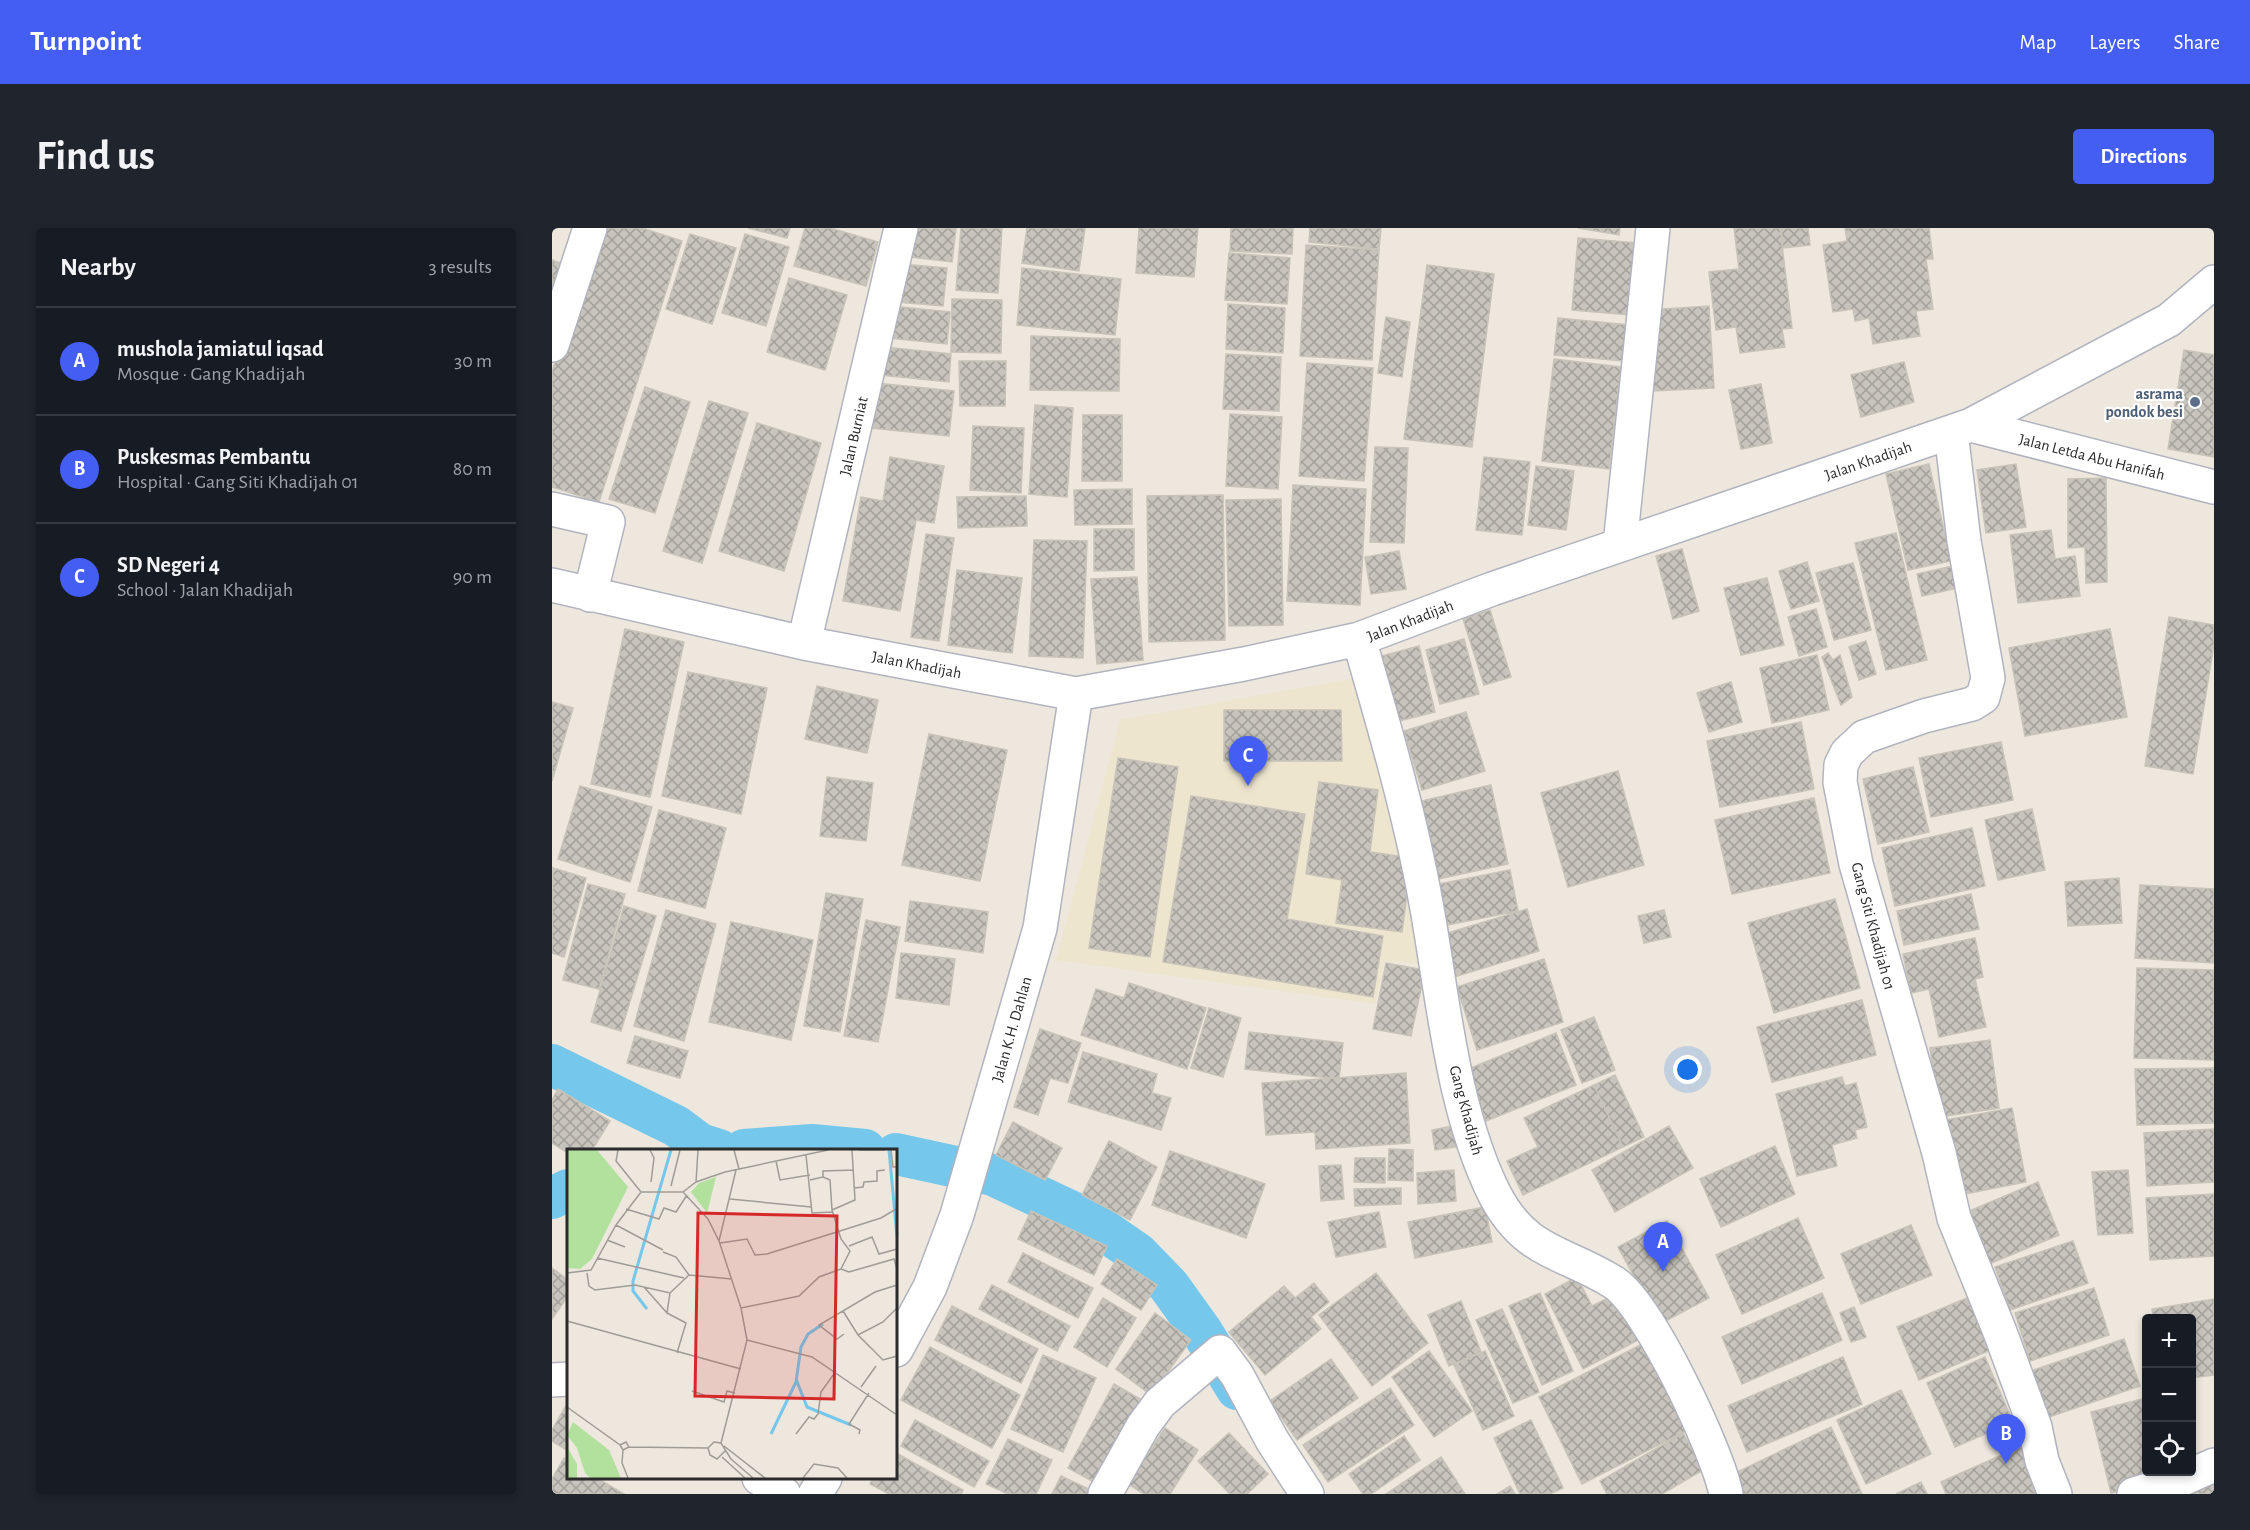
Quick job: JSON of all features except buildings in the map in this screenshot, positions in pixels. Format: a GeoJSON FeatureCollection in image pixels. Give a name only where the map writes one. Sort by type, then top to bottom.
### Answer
{"type":"FeatureCollection","features":[{"type":"Feature","properties":{"kind":"street"},"geometry":{"type":"LineString","coordinates":[[552,345],[590,228]]}},
{"type":"Feature","properties":{"kind":"street","name":"Jalan Burniat"},"geometry":{"type":"LineString","coordinates":[[804,643],[901,228]]}},
{"type":"Feature","properties":{"kind":"street"},"geometry":{"type":"LineString","coordinates":[[1620,545],[1653,228]]}},
{"type":"Feature","properties":{"kind":"street","name":"Jalan Khadijah"},"geometry":{"type":"LineString","coordinates":[[552,585],[804,643],[1076,694],[1244,664],[1359,639],[1492,589],[1961,428],[2169,320],[2214,282]]}},
{"type":"Feature","properties":{"kind":"street","name":"Jalan Letda Abu Hanifah"},"geometry":{"type":"LineString","coordinates":[[1961,428],[2214,487]]}},
{"type":"Feature","properties":{"kind":"street","name":"Gang Siti Khadijah 01"},"geometry":{"type":"LineString","coordinates":[[1961,428],[1964,541],[1988,678],[1983,697],[1972,704],[1924,716],[1864,737],[1847,753],[1841,765],[1840,782],[1856,864],[1939,1153],[1954,1218],[2004,1342],[2055,1494]]}},
{"type":"Feature","properties":{"kind":"street"},"geometry":{"type":"LineString","coordinates":[[552,508],[608,522],[590,595]]}},
{"type":"Feature","properties":{"kind":"street","name":"Gang Khadijah"},"geometry":{"type":"LineString","coordinates":[[1359,639],[1397,773],[1426,902],[1442,1010],[1479,1160],[1507,1215],[1535,1245],[1614,1282],[1625,1292],[1660,1342],[1698,1419],[1726,1494]]}},
{"type":"Feature","properties":{"kind":"street","name":"Jalan K.H. Dahlan"},"geometry":{"type":"LineString","coordinates":[[897,1348],[930,1287],[957,1215],[1040,928],[1076,694]]}},
{"type":"Feature","properties":{"kind":"street"},"geometry":{"type":"LineString","coordinates":[[1105,1494],[1143,1426],[1160,1402],[1216,1356],[1237,1375],[1272,1440],[1307,1494]]}},
{"type":"Feature","properties":{"kind":"street"},"geometry":{"type":"LineString","coordinates":[[552,1380],[567,1379]]}},
{"type":"Feature","properties":{"kind":"street"},"geometry":{"type":"LineString","coordinates":[[2134,1494],[2178,1481],[2214,1465]]}},
{"type":"Feature","properties":{"kind":"street"},"geometry":{"type":"LineString","coordinates":[[761,1479],[784,1494]]}},
{"type":"Feature","properties":{"kind":"street"},"geometry":{"type":"LineString","coordinates":[[815,1494],[824,1479]]}},
{"type":"Feature","properties":{"kind":"shaded area"},"geometry":{"type":"Polygon","coordinates":[[[1362,677],[1426,965],[1384,961],[1376,1004],[1056,960],[1120,720],[1362,677]]]}},
{"type":"Feature","properties":{"kind":"waterway"},"geometry":{"type":"LineString","coordinates":[[552,1065],[676,1126],[700,1144],[716,1149]]}},
{"type":"Feature","properties":{"kind":"waterway"},"geometry":{"type":"LineString","coordinates":[[758,1149],[812,1145],[854,1149]]}},
{"type":"Feature","properties":{"kind":"waterway"},"geometry":{"type":"LineString","coordinates":[[897,1154],[993,1175],[1089,1220],[1138,1254],[1169,1286],[1202,1332],[1237,1389]]}},
{"type":"Feature","properties":{"kind":"waterway"},"geometry":{"type":"LineString","coordinates":[[552,1198],[567,1190]]}},
{"type":"Feature","properties":{"kind":"place","name":"asrama pondok besi"},"geometry":{"type":"Point","coordinates":[2195,402]}},
{"type":"Feature","properties":{"kind":"place","name":"SD Negeri 4"},"geometry":{"type":"Point","coordinates":[1248,786]}},
{"type":"Feature","properties":{"kind":"place","name":"mushola jamiatul iqsad"},"geometry":{"type":"Point","coordinates":[1663,1272]}},
{"type":"Feature","properties":{"kind":"place","name":"Puskesmas Pembantu"},"geometry":{"type":"Point","coordinates":[2006,1464]}}]}
